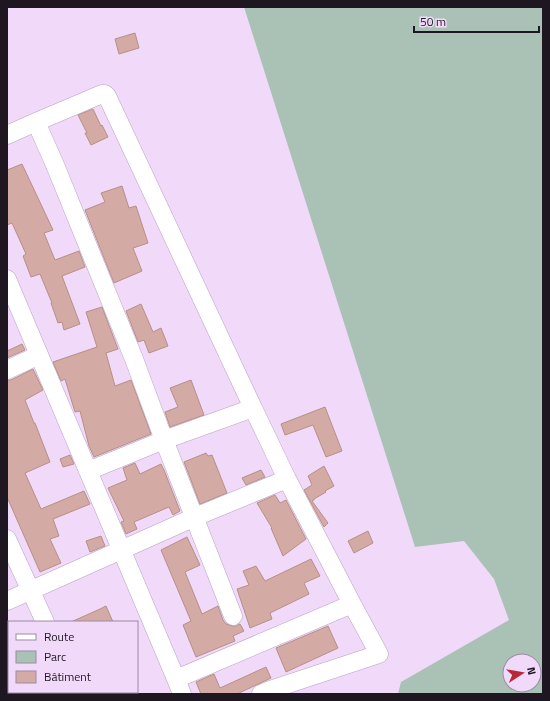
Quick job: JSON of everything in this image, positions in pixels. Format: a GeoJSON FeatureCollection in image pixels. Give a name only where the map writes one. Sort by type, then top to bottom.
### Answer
{"type":"FeatureCollection","features":[{"type":"Feature","properties":{"kind":"street"},"geometry":{"type":"LineString","coordinates":[[7,135],[102,94],[107,96],[287,479],[379,654],[261,694]]}},
{"type":"Feature","properties":{"kind":"street"},"geometry":{"type":"LineString","coordinates":[[36,122],[90,248],[233,616]]}},
{"type":"Feature","properties":{"kind":"street"},"geometry":{"type":"LineString","coordinates":[[7,279],[179,686],[352,604]]}},
{"type":"Feature","properties":{"kind":"street"},"geometry":{"type":"LineString","coordinates":[[7,370],[39,355]]}},
{"type":"Feature","properties":{"kind":"street"},"geometry":{"type":"LineString","coordinates":[[88,471],[164,440],[253,408]]}},
{"type":"Feature","properties":{"kind":"street"},"geometry":{"type":"LineString","coordinates":[[7,601],[195,517],[287,479]]}},
{"type":"Feature","properties":{"kind":"street"},"geometry":{"type":"LineString","coordinates":[[7,539],[45,621]]}},
{"type":"Feature","properties":{"kind":"green space"},"geometry":{"type":"Polygon","coordinates":[[[244,7],[543,7],[543,694],[398,694],[401,682],[509,620],[494,579],[464,541],[415,547],[244,7]]]}},
{"type":"Feature","properties":{"kind":"building"},"geometry":{"type":"Polygon","coordinates":[[[135,33],[139,48],[119,54],[115,39],[135,33]]]}},
{"type":"Feature","properties":{"kind":"building"},"geometry":{"type":"Polygon","coordinates":[[[93,109],[108,137],[91,145],[78,115],[93,109]]]}},
{"type":"Feature","properties":{"kind":"building"},"geometry":{"type":"Polygon","coordinates":[[[22,164],[53,230],[44,233],[55,260],[79,251],[85,267],[62,276],[80,324],[64,330],[62,322],[58,323],[52,303],[40,274],[31,277],[23,256],[26,254],[12,223],[7,225],[7,170],[22,164]]]}},
{"type":"Feature","properties":{"kind":"building"},"geometry":{"type":"Polygon","coordinates":[[[122,186],[129,208],[136,206],[148,243],[133,248],[142,271],[114,283],[85,210],[105,202],[101,193],[122,186]]]}},
{"type":"Feature","properties":{"kind":"building"},"geometry":{"type":"Polygon","coordinates":[[[141,304],[153,332],[161,328],[168,346],[149,353],[144,340],[138,342],[126,311],[141,304]]]}},
{"type":"Feature","properties":{"kind":"building"},"geometry":{"type":"Polygon","coordinates":[[[102,307],[118,349],[106,353],[115,386],[131,380],[151,434],[94,457],[89,446],[80,411],[75,412],[65,379],[61,381],[53,362],[97,347],[86,312],[102,307]]]}},
{"type":"Feature","properties":{"kind":"building"},"geometry":{"type":"Polygon","coordinates":[[[22,344],[25,350],[7,358],[7,351],[22,344]]]}},
{"type":"Feature","properties":{"kind":"building"},"geometry":{"type":"Polygon","coordinates":[[[33,369],[43,390],[25,400],[50,462],[25,473],[41,509],[84,491],[90,504],[53,519],[59,536],[50,539],[61,563],[40,572],[7,497],[7,380],[11,380],[33,369]]]}},
{"type":"Feature","properties":{"kind":"building"},"geometry":{"type":"Polygon","coordinates":[[[191,380],[204,415],[170,427],[165,412],[178,407],[170,388],[191,380]]]}},
{"type":"Feature","properties":{"kind":"building"},"geometry":{"type":"Polygon","coordinates":[[[325,407],[342,451],[326,457],[313,425],[285,435],[281,424],[325,407]]]}},
{"type":"Feature","properties":{"kind":"building"},"geometry":{"type":"Polygon","coordinates":[[[206,453],[208,456],[212,455],[227,493],[200,504],[184,462],[206,453]]]}},
{"type":"Feature","properties":{"kind":"building"},"geometry":{"type":"Polygon","coordinates":[[[70,455],[74,464],[63,467],[60,459],[70,455]]]}},
{"type":"Feature","properties":{"kind":"building"},"geometry":{"type":"Polygon","coordinates":[[[135,463],[140,474],[161,464],[180,511],[173,515],[169,507],[134,522],[137,529],[126,534],[121,522],[124,521],[108,488],[127,480],[123,468],[135,463]]]}},
{"type":"Feature","properties":{"kind":"building"},"geometry":{"type":"Polygon","coordinates":[[[324,466],[334,486],[312,501],[328,523],[324,527],[304,490],[312,485],[308,476],[324,466]]]}},
{"type":"Feature","properties":{"kind":"building"},"geometry":{"type":"Polygon","coordinates":[[[261,470],[265,477],[246,485],[242,478],[261,470]]]}},
{"type":"Feature","properties":{"kind":"building"},"geometry":{"type":"Polygon","coordinates":[[[275,495],[280,503],[286,500],[306,539],[283,556],[272,528],[257,503],[275,495]]]}},
{"type":"Feature","properties":{"kind":"building"},"geometry":{"type":"Polygon","coordinates":[[[368,531],[373,543],[354,553],[348,541],[368,531]]]}},
{"type":"Feature","properties":{"kind":"building"},"geometry":{"type":"Polygon","coordinates":[[[101,536],[105,546],[90,552],[86,541],[101,536]]]}},
{"type":"Feature","properties":{"kind":"building"},"geometry":{"type":"Polygon","coordinates":[[[187,537],[200,565],[185,572],[202,614],[218,606],[226,624],[236,626],[240,624],[244,631],[233,636],[235,641],[196,657],[183,625],[191,621],[161,550],[187,537]]]}},
{"type":"Feature","properties":{"kind":"building"},"geometry":{"type":"Polygon","coordinates":[[[311,559],[320,576],[304,583],[309,594],[270,613],[272,619],[250,628],[237,589],[249,585],[243,571],[256,566],[265,581],[311,559]]]}},
{"type":"Feature","properties":{"kind":"building"},"geometry":{"type":"Polygon","coordinates":[[[106,606],[113,621],[73,621],[106,606]]]}},
{"type":"Feature","properties":{"kind":"building"},"geometry":{"type":"Polygon","coordinates":[[[328,626],[338,648],[286,672],[276,648],[328,626]]]}},
{"type":"Feature","properties":{"kind":"building"},"geometry":{"type":"Polygon","coordinates":[[[266,667],[271,678],[237,694],[201,694],[196,682],[214,674],[220,688],[266,667]]]}}]}
